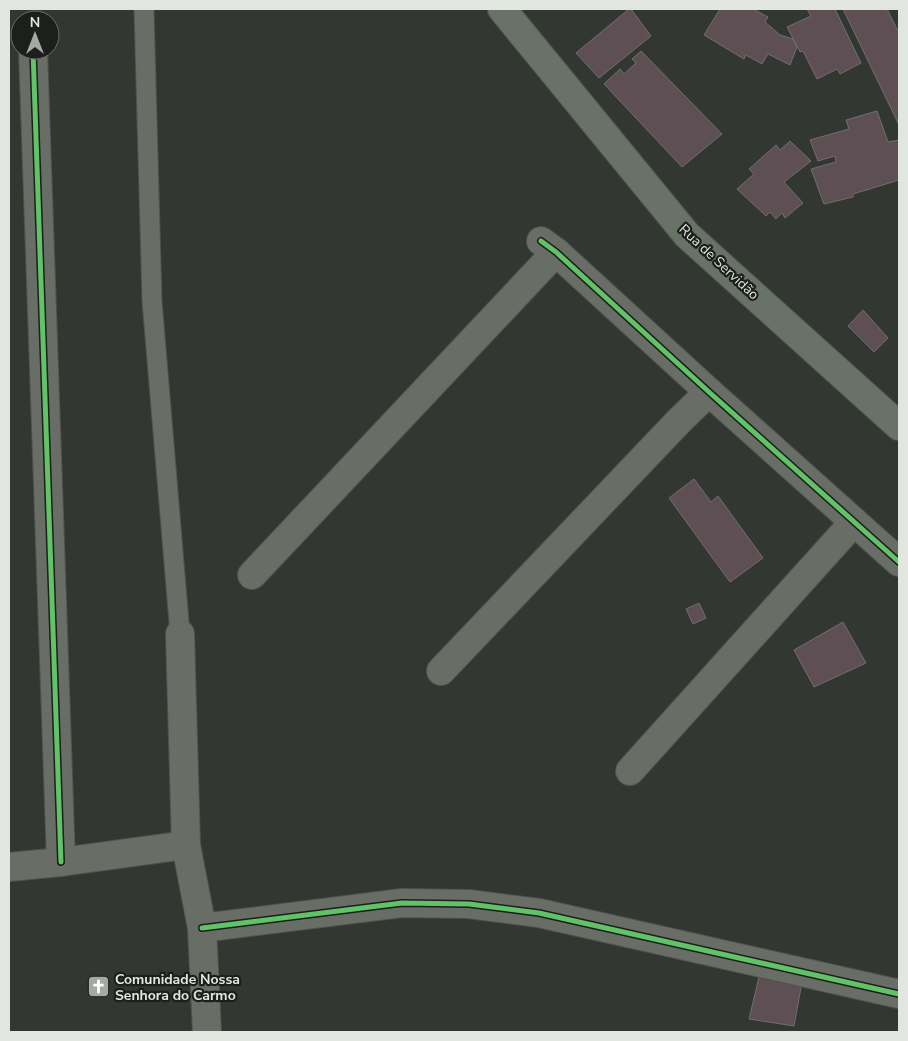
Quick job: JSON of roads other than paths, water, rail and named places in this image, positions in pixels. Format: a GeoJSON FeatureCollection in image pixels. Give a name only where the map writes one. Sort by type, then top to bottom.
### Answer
{"type":"FeatureCollection","features":[{"type":"Feature","properties":{"kind":"main road","name":"Rua de Servidão"},"geometry":{"type":"LineString","coordinates":[[502,9],[687,235],[899,426]]}},
{"type":"Feature","properties":{"kind":"street"},"geometry":{"type":"LineString","coordinates":[[33,60],[61,862]]}},
{"type":"Feature","properties":{"kind":"street"},"geometry":{"type":"LineString","coordinates":[[252,575],[548,247],[899,562]]}},
{"type":"Feature","properties":{"kind":"street"},"geometry":{"type":"LineString","coordinates":[[441,671],[672,428],[709,392]]}},
{"type":"Feature","properties":{"kind":"street"},"geometry":{"type":"LineString","coordinates":[[630,771],[854,522]]}},
{"type":"Feature","properties":{"kind":"street"},"geometry":{"type":"LineString","coordinates":[[180,634],[186,845],[202,928],[207,1032]]}},
{"type":"Feature","properties":{"kind":"street"},"geometry":{"type":"LineString","coordinates":[[9,867],[186,845]]}},
{"type":"Feature","properties":{"kind":"street"},"geometry":{"type":"LineString","coordinates":[[202,928],[402,903],[469,904],[539,913],[899,994]]}},
{"type":"Feature","properties":{"kind":"lane"},"geometry":{"type":"LineString","coordinates":[[144,9],[152,301],[180,634]]}},
{"type":"Feature","properties":{"kind":"place","name":"Comunidade Nossa Senhora do Carmo"},"geometry":{"type":"Point","coordinates":[99,987]}}]}
